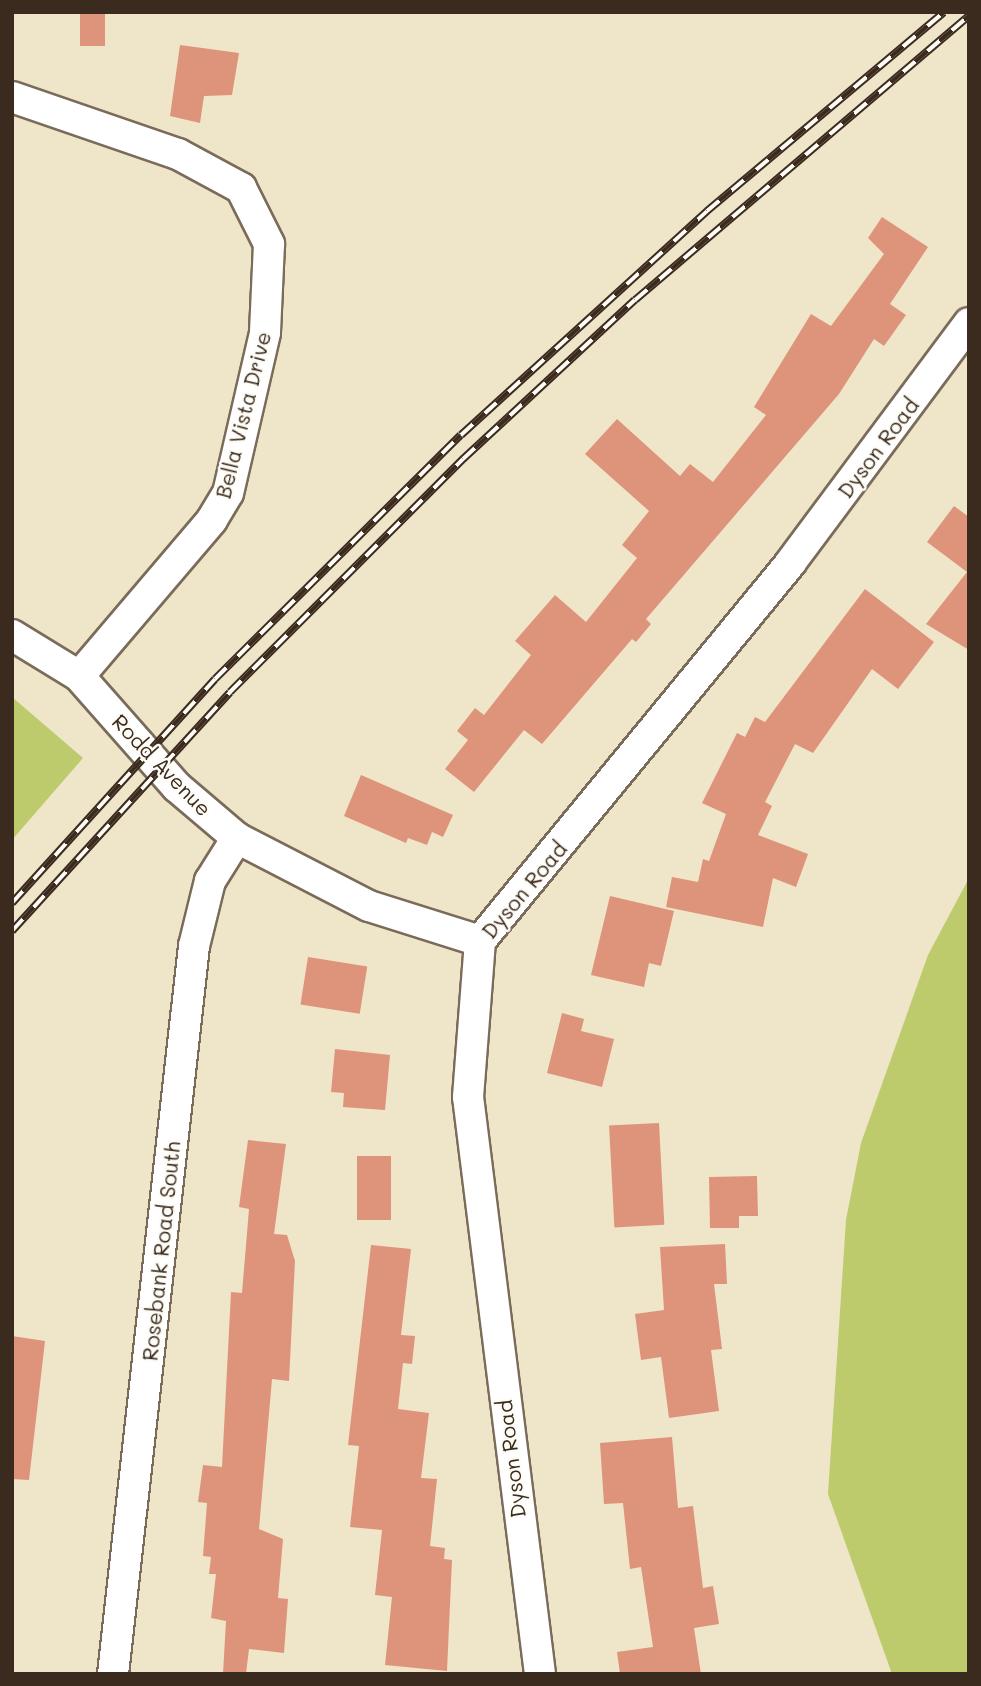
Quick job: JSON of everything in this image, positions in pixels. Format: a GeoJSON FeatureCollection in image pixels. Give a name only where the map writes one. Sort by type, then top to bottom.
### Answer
{"type":"FeatureCollection","features":[{"type":"Feature","properties":{"kind":"street","name":"Bella Vista Drive"},"geometry":{"type":"LineString","coordinates":[[12,97],[178,155],[241,188],[269,244],[265,332],[228,493],[212,520],[79,676]]}},
{"type":"Feature","properties":{"kind":"street","name":"Dyson Road"},"geometry":{"type":"LineString","coordinates":[[540,1674],[468,1097],[480,941],[792,562],[969,323]]}},
{"type":"Feature","properties":{"kind":"street","name":"Rodd Avenue"},"geometry":{"type":"LineString","coordinates":[[12,635],[79,676],[177,787],[237,838],[369,906],[480,941]]}},
{"type":"Feature","properties":{"kind":"street","name":"Rosebank Road South"},"geometry":{"type":"LineString","coordinates":[[113,1674],[194,946],[210,881],[237,838]]}},
{"type":"Feature","properties":{"kind":"green space"},"geometry":{"type":"Polygon","coordinates":[[[12,697],[83,758],[12,840],[12,697]]]}},
{"type":"Feature","properties":{"kind":"green space"},"geometry":{"type":"Polygon","coordinates":[[[969,878],[969,1674],[892,1674],[828,1494],[846,1220],[861,1143],[928,955],[969,878]]]}},
{"type":"Feature","properties":{"kind":"building"},"geometry":{"type":"Polygon","coordinates":[[[80,12],[105,12],[105,46],[80,46],[80,12]]]}},
{"type":"Feature","properties":{"kind":"building"},"geometry":{"type":"Polygon","coordinates":[[[180,45],[239,53],[232,95],[204,96],[200,123],[170,116],[180,45]]]}},
{"type":"Feature","properties":{"kind":"building"},"geometry":{"type":"Polygon","coordinates":[[[882,217],[928,247],[890,304],[906,315],[884,346],[874,339],[839,394],[646,619],[651,624],[636,642],[632,639],[542,744],[524,730],[474,792],[445,769],[468,740],[457,731],[475,708],[484,715],[531,655],[515,641],[555,595],[586,622],[637,558],[622,545],[649,511],[585,454],[617,419],[680,476],[690,464],[713,482],[766,415],[754,407],[811,314],[831,326],[884,254],[868,238],[882,217]]]}},
{"type":"Feature","properties":{"kind":"building"},"geometry":{"type":"Polygon","coordinates":[[[954,506],[969,517],[969,650],[926,624],[967,572],[927,542],[954,506]]]}},
{"type":"Feature","properties":{"kind":"building"},"geometry":{"type":"Polygon","coordinates":[[[865,589],[934,642],[898,689],[872,669],[813,753],[795,744],[765,802],[772,806],[758,835],[808,854],[796,887],[773,878],[763,927],[666,907],[672,877],[698,882],[703,859],[709,861],[726,814],[702,803],[737,733],[745,737],[755,717],[765,722],[865,589]]]}},
{"type":"Feature","properties":{"kind":"building"},"geometry":{"type":"Polygon","coordinates":[[[361,775],[453,815],[443,837],[432,832],[427,845],[408,838],[406,843],[344,816],[361,775]]]}},
{"type":"Feature","properties":{"kind":"building"},"geometry":{"type":"Polygon","coordinates":[[[610,896],[674,911],[661,966],[649,963],[644,987],[591,975],[610,896]]]}},
{"type":"Feature","properties":{"kind":"building"},"geometry":{"type":"Polygon","coordinates":[[[308,957],[367,966],[360,1014],[300,1004],[308,957]]]}},
{"type":"Feature","properties":{"kind":"building"},"geometry":{"type":"Polygon","coordinates":[[[562,1013],[584,1019],[581,1031],[614,1039],[602,1087],[547,1073],[562,1013]]]}},
{"type":"Feature","properties":{"kind":"building"},"geometry":{"type":"Polygon","coordinates":[[[335,1049],[390,1055],[385,1110],[343,1107],[344,1093],[331,1092],[335,1049]]]}},
{"type":"Feature","properties":{"kind":"building"},"geometry":{"type":"Polygon","coordinates":[[[659,1123],[664,1225],[614,1227],[609,1126],[659,1123]]]}},
{"type":"Feature","properties":{"kind":"building"},"geometry":{"type":"Polygon","coordinates":[[[248,1140],[286,1144],[274,1234],[287,1235],[295,1261],[289,1381],[272,1379],[259,1529],[283,1539],[278,1598],[288,1599],[284,1653],[249,1649],[246,1674],[223,1674],[226,1621],[211,1618],[216,1574],[209,1574],[211,1557],[203,1556],[207,1503],[198,1502],[203,1465],[222,1467],[231,1292],[242,1293],[249,1209],[239,1207],[248,1140]]]}},
{"type":"Feature","properties":{"kind":"building"},"geometry":{"type":"Polygon","coordinates":[[[357,1156],[391,1156],[391,1220],[357,1220],[357,1156]]]}},
{"type":"Feature","properties":{"kind":"building"},"geometry":{"type":"Polygon","coordinates":[[[757,1176],[758,1216],[739,1216],[739,1228],[710,1228],[709,1177],[757,1176]]]}},
{"type":"Feature","properties":{"kind":"building"},"geometry":{"type":"Polygon","coordinates":[[[725,1244],[727,1284],[714,1284],[722,1349],[711,1350],[719,1411],[669,1418],[661,1357],[641,1360],[635,1314],[664,1310],[660,1247],[725,1244]]]}},
{"type":"Feature","properties":{"kind":"building"},"geometry":{"type":"Polygon","coordinates":[[[371,1245],[411,1249],[401,1335],[415,1336],[412,1364],[403,1363],[398,1409],[429,1413],[421,1478],[437,1479],[430,1546],[445,1548],[444,1559],[452,1560],[447,1671],[385,1665],[392,1597],[375,1595],[382,1530],[350,1527],[359,1446],[348,1445],[371,1245]]]}},
{"type":"Feature","properties":{"kind":"building"},"geometry":{"type":"Polygon","coordinates":[[[12,1336],[45,1341],[29,1480],[12,1479],[12,1336]]]}},
{"type":"Feature","properties":{"kind":"building"},"geometry":{"type":"Polygon","coordinates":[[[672,1437],[678,1508],[693,1506],[703,1588],[713,1586],[719,1624],[694,1628],[701,1674],[620,1674],[617,1652],[653,1647],[641,1567],[630,1569],[623,1503],[604,1504],[600,1443],[672,1437]]]}},
{"type":"Feature","properties":{"kind":"railway"},"geometry":{"type":"LineString","coordinates":[[12,903],[215,679],[461,435],[707,211],[944,12]]}},
{"type":"Feature","properties":{"kind":"railway"},"geometry":{"type":"LineString","coordinates":[[12,931],[230,692],[463,459],[635,300],[969,16]]}}]}
